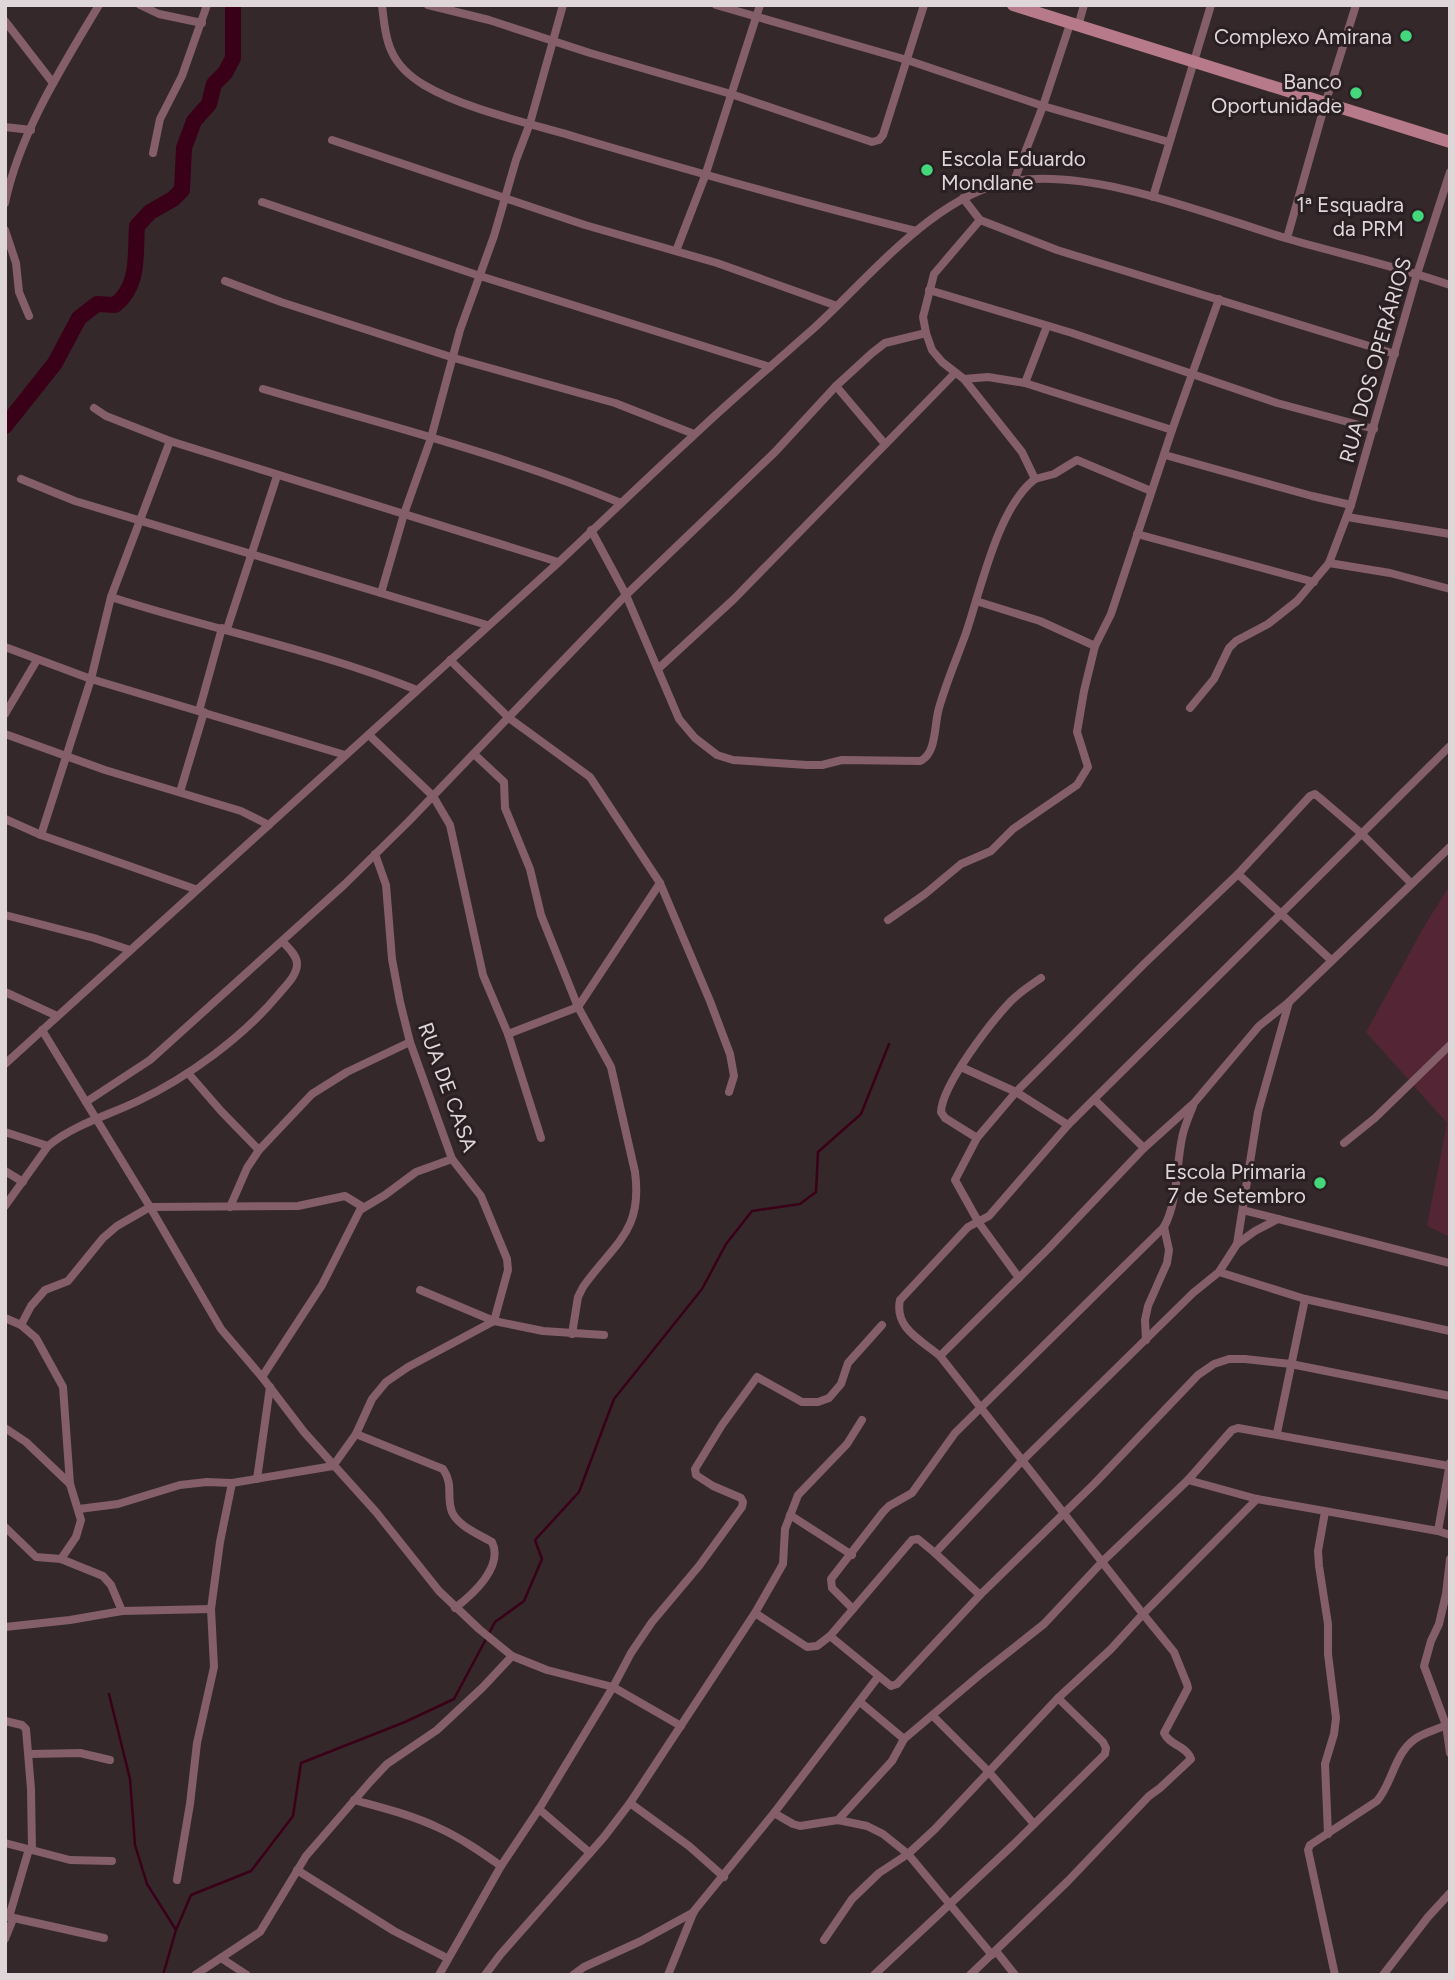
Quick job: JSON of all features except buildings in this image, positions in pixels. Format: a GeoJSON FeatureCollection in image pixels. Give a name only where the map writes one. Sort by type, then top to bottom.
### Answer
{"type":"FeatureCollection","features":[{"type":"Feature","properties":{"kind":"street"},"geometry":{"type":"LineString","coordinates":[[5,203],[31,130],[53,83],[99,5]]}},
{"type":"Feature","properties":{"kind":"street"},"geometry":{"type":"LineString","coordinates":[[140,5],[159,14],[202,23]]}},
{"type":"Feature","properties":{"kind":"street"},"geometry":{"type":"LineString","coordinates":[[153,153],[160,119],[182,76],[207,5]]}},
{"type":"Feature","properties":{"kind":"street"},"geometry":{"type":"LineString","coordinates":[[382,5],[389,51],[403,69],[423,85],[466,103],[705,176],[916,231]]}},
{"type":"Feature","properties":{"kind":"street"},"geometry":{"type":"LineString","coordinates":[[428,5],[489,20],[731,94],[872,142],[883,135],[924,5]]}},
{"type":"Feature","properties":{"kind":"street"},"geometry":{"type":"LineString","coordinates":[[381,593],[404,513],[431,438],[460,330],[530,123],[563,5]]}},
{"type":"Feature","properties":{"kind":"street"},"geometry":{"type":"LineString","coordinates":[[716,5],[907,60],[1043,106],[1169,142]]}},
{"type":"Feature","properties":{"kind":"street"},"geometry":{"type":"LineString","coordinates":[[676,251],[705,176],[760,5]]}},
{"type":"Feature","properties":{"kind":"street"},"geometry":{"type":"LineString","coordinates":[[1013,5],[1450,142]]}},
{"type":"Feature","properties":{"kind":"street"},"geometry":{"type":"LineString","coordinates":[[1014,181],[1084,5]]}},
{"type":"Feature","properties":{"kind":"street"},"geometry":{"type":"LineString","coordinates":[[1153,197],[1211,5]]}},
{"type":"Feature","properties":{"kind":"street"},"geometry":{"type":"LineString","coordinates":[[1287,238],[1356,5]]}},
{"type":"Feature","properties":{"kind":"street"},"geometry":{"type":"LineString","coordinates":[[5,21],[53,83]]}},
{"type":"Feature","properties":{"kind":"street"},"geometry":{"type":"LineString","coordinates":[[5,127],[31,130]]}},
{"type":"Feature","properties":{"kind":"street"},"geometry":{"type":"LineString","coordinates":[[332,140],[837,306]]}},
{"type":"Feature","properties":{"kind":"street","name":"RUA DOS OPERÁRIOS"},"geometry":{"type":"LineString","coordinates":[[1190,708],[1214,679],[1229,648],[1236,641],[1268,624],[1297,601],[1329,563],[1351,505],[1417,274],[1450,172]]}},
{"type":"Feature","properties":{"kind":"street"},"geometry":{"type":"LineString","coordinates":[[5,1064],[195,889],[369,735],[916,231],[973,192],[1014,181],[1062,180],[1099,184],[1153,197],[1450,285]]}},
{"type":"Feature","properties":{"kind":"street"},"geometry":{"type":"LineString","coordinates":[[963,198],[980,220],[1057,250],[1395,354]]}},
{"type":"Feature","properties":{"kind":"street"},"geometry":{"type":"LineString","coordinates":[[262,202],[480,276],[770,367]]}},
{"type":"Feature","properties":{"kind":"street"},"geometry":{"type":"LineString","coordinates":[[980,220],[934,274],[923,317],[926,333],[932,350],[964,379],[1022,452],[1035,479]]}},
{"type":"Feature","properties":{"kind":"street"},"geometry":{"type":"LineString","coordinates":[[5,230],[16,263],[19,292],[29,316]]}},
{"type":"Feature","properties":{"kind":"street"},"geometry":{"type":"LineString","coordinates":[[225,281],[454,358],[615,402],[694,434]]}},
{"type":"Feature","properties":{"kind":"street"},"geometry":{"type":"LineString","coordinates":[[929,290],[1047,326],[1277,403],[1374,429]]}},
{"type":"Feature","properties":{"kind":"street"},"geometry":{"type":"LineString","coordinates":[[888,920],[925,894],[952,870],[991,852],[1013,829],[1077,785],[1087,767],[1077,732],[1095,646],[1111,614],[1191,374],[1219,299]]}},
{"type":"Feature","properties":{"kind":"street"},"geometry":{"type":"LineString","coordinates":[[1025,383],[1047,326]]}},
{"type":"Feature","properties":{"kind":"street"},"geometry":{"type":"LineString","coordinates":[[86,1102],[150,1060],[283,942],[433,796],[626,595],[775,452],[836,386],[885,343],[926,333]]}},
{"type":"Feature","properties":{"kind":"street"},"geometry":{"type":"LineString","coordinates":[[659,668],[734,599],[955,373]]}},
{"type":"Feature","properties":{"kind":"street"},"geometry":{"type":"LineString","coordinates":[[964,379],[988,377],[1025,383],[1172,430]]}},
{"type":"Feature","properties":{"kind":"street"},"geometry":{"type":"LineString","coordinates":[[836,386],[885,444]]}},
{"type":"Feature","properties":{"kind":"street"},"geometry":{"type":"LineString","coordinates":[[263,389],[577,484],[621,503]]}},
{"type":"Feature","properties":{"kind":"street"},"geometry":{"type":"LineString","coordinates":[[94,408],[106,416],[170,441],[558,562]]}},
{"type":"Feature","properties":{"kind":"street"},"geometry":{"type":"LineString","coordinates":[[41,835],[91,679],[111,597],[170,441]]}},
{"type":"Feature","properties":{"kind":"street"},"geometry":{"type":"LineString","coordinates":[[1166,455],[1351,505]]}},
{"type":"Feature","properties":{"kind":"street"},"geometry":{"type":"LineString","coordinates":[[591,530],[626,595],[684,727],[695,738],[725,759],[822,765],[842,760],[920,761],[930,752],[938,710],[1007,516],[1018,495],[1035,479],[1054,474],[1077,460],[1152,491]]}},
{"type":"Feature","properties":{"kind":"street"},"geometry":{"type":"LineString","coordinates":[[180,792],[225,629],[277,476]]}},
{"type":"Feature","properties":{"kind":"street"},"geometry":{"type":"LineString","coordinates":[[21,479],[75,501],[488,625]]}},
{"type":"Feature","properties":{"kind":"street"},"geometry":{"type":"LineString","coordinates":[[1347,517],[1450,534]]}},
{"type":"Feature","properties":{"kind":"street"},"geometry":{"type":"LineString","coordinates":[[1137,534],[1314,582]]}},
{"type":"Feature","properties":{"kind":"street"},"geometry":{"type":"LineString","coordinates":[[1329,563],[1390,573],[1450,589]]}},
{"type":"Feature","properties":{"kind":"street"},"geometry":{"type":"LineString","coordinates":[[111,597],[356,668],[417,690]]}},
{"type":"Feature","properties":{"kind":"street"},"geometry":{"type":"LineString","coordinates":[[976,601],[1040,621],[1095,646]]}},
{"type":"Feature","properties":{"kind":"street"},"geometry":{"type":"LineString","coordinates":[[5,647],[91,679],[345,755]]}},
{"type":"Feature","properties":{"kind":"street"},"geometry":{"type":"LineString","coordinates":[[5,714],[37,660]]}},
{"type":"Feature","properties":{"kind":"street"},"geometry":{"type":"LineString","coordinates":[[450,660],[509,718],[590,777],[660,883],[706,989],[730,1054],[734,1076],[729,1092]]}},
{"type":"Feature","properties":{"kind":"street"},"geometry":{"type":"LineString","coordinates":[[5,734],[241,811],[268,825]]}},
{"type":"Feature","properties":{"kind":"street"},"geometry":{"type":"LineString","coordinates":[[369,735],[433,796],[450,825],[483,975],[508,1034],[541,1138]]}},
{"type":"Feature","properties":{"kind":"street"},"geometry":{"type":"LineString","coordinates":[[970,1975],[1068,1881],[1149,1796],[1191,1759],[1189,1754],[1166,1738],[1164,1733],[1188,1688],[1174,1652],[1064,1511],[1021,1462],[940,1356],[902,1324],[898,1311],[900,1300],[968,1227],[989,1216],[1068,1125],[1450,746]]}},
{"type":"Feature","properties":{"kind":"street"},"geometry":{"type":"LineString","coordinates":[[474,754],[504,782],[505,808],[530,869],[541,915],[578,1007],[611,1067],[637,1188],[634,1218],[627,1235],[596,1268],[583,1287],[578,1297],[572,1334]]}},
{"type":"Feature","properties":{"kind":"street"},"geometry":{"type":"LineString","coordinates":[[1018,1278],[979,1223],[955,1180],[977,1138],[1016,1092],[1145,962],[1238,874],[1310,796],[1315,794],[1320,797],[1410,882]]}},
{"type":"Feature","properties":{"kind":"street"},"geometry":{"type":"LineString","coordinates":[[5,820],[195,889]]}},
{"type":"Feature","properties":{"kind":"street"},"geometry":{"type":"LineString","coordinates":[[940,1356],[1144,1148],[1194,1103],[1259,1026],[1289,1002],[1450,846]]}},
{"type":"Feature","properties":{"kind":"street","name":"RUA DE CASA"},"geometry":{"type":"LineString","coordinates":[[375,854],[386,885],[392,959],[410,1042],[452,1159],[481,1196],[505,1253],[508,1270],[494,1321]]}},
{"type":"Feature","properties":{"kind":"street"},"geometry":{"type":"LineString","coordinates":[[1238,874],[1331,960]]}},
{"type":"Feature","properties":{"kind":"street"},"geometry":{"type":"LineString","coordinates":[[508,1034],[578,1007],[660,883]]}},
{"type":"Feature","properties":{"kind":"street"},"geometry":{"type":"LineString","coordinates":[[5,915],[130,950]]}},
{"type":"Feature","properties":{"kind":"street"},"geometry":{"type":"LineString","coordinates":[[5,1206],[48,1146],[70,1129],[137,1102],[188,1073],[248,1026],[294,975],[296,959],[283,942]]}},
{"type":"Feature","properties":{"kind":"street"},"geometry":{"type":"LineString","coordinates":[[977,1138],[945,1118],[941,1112],[947,1089],[998,1016],[1013,999],[1041,978]]}},
{"type":"Feature","properties":{"kind":"street"},"geometry":{"type":"LineString","coordinates":[[5,992],[57,1016]]}},
{"type":"Feature","properties":{"kind":"street"},"geometry":{"type":"LineString","coordinates":[[1237,1244],[1258,1112],[1289,1002]]}},
{"type":"Feature","properties":{"kind":"street"},"geometry":{"type":"LineString","coordinates":[[42,1030],[221,1329],[333,1466],[376,1512],[455,1608],[512,1656],[547,1670],[613,1687],[681,1726]]}},
{"type":"Feature","properties":{"kind":"street"},"geometry":{"type":"LineString","coordinates":[[230,1207],[247,1168],[259,1150],[312,1094],[324,1085],[410,1042]]}},
{"type":"Feature","properties":{"kind":"street"},"geometry":{"type":"LineString","coordinates":[[1344,1143],[1375,1118],[1450,1045]]}},
{"type":"Feature","properties":{"kind":"street"},"geometry":{"type":"LineString","coordinates":[[961,1067],[1016,1092],[1068,1125]]}},
{"type":"Feature","properties":{"kind":"street"},"geometry":{"type":"LineString","coordinates":[[188,1073],[259,1150]]}},
{"type":"Feature","properties":{"kind":"street"},"geometry":{"type":"LineString","coordinates":[[1095,1100],[1144,1148]]}},
{"type":"Feature","properties":{"kind":"street"},"geometry":{"type":"LineString","coordinates":[[853,1609],[832,1588],[831,1579],[883,1512],[912,1493],[955,1433],[1164,1227],[1173,1199],[1182,1135],[1194,1103]]}},
{"type":"Feature","properties":{"kind":"street"},"geometry":{"type":"LineString","coordinates":[[5,1132],[48,1146]]}},
{"type":"Feature","properties":{"kind":"street"},"geometry":{"type":"LineString","coordinates":[[262,1377],[322,1285],[363,1207],[386,1195],[420,1169],[452,1159]]}},
{"type":"Feature","properties":{"kind":"street"},"geometry":{"type":"LineString","coordinates":[[5,1171],[23,1182]]}},
{"type":"Feature","properties":{"kind":"street"},"geometry":{"type":"LineString","coordinates":[[21,1325],[30,1306],[45,1290],[68,1281],[103,1238],[150,1207],[298,1206],[345,1196],[363,1207]]}},
{"type":"Feature","properties":{"kind":"street"},"geometry":{"type":"LineString","coordinates":[[1243,1210],[1450,1263]]}},
{"type":"Feature","properties":{"kind":"street"},"geometry":{"type":"LineString","coordinates":[[935,1553],[1021,1462],[1193,1293],[1219,1272],[1237,1244],[1278,1219]]}},
{"type":"Feature","properties":{"kind":"street"},"geometry":{"type":"LineString","coordinates":[[1146,1340],[1145,1320],[1148,1306],[1167,1263],[1169,1250],[1164,1227]]}},
{"type":"Feature","properties":{"kind":"street"},"geometry":{"type":"LineString","coordinates":[[1219,1272],[1305,1299],[1450,1331]]}},
{"type":"Feature","properties":{"kind":"street"},"geometry":{"type":"LineString","coordinates":[[420,1290],[494,1321],[543,1331],[604,1335]]}},
{"type":"Feature","properties":{"kind":"street"},"geometry":{"type":"LineString","coordinates":[[1277,1433],[1305,1299]]}},
{"type":"Feature","properties":{"kind":"street"},"geometry":{"type":"LineString","coordinates":[[5,1318],[21,1325],[36,1338],[63,1387],[70,1484],[81,1520],[76,1537],[61,1559]]}},
{"type":"Feature","properties":{"kind":"street"},"geometry":{"type":"LineString","coordinates":[[79,1509],[118,1504],[180,1485],[232,1483],[333,1466],[356,1434],[372,1399],[386,1382],[408,1367],[494,1321]]}},
{"type":"Feature","properties":{"kind":"street"},"geometry":{"type":"LineString","coordinates":[[439,1975],[501,1866],[539,1809],[631,1653],[742,1507],[741,1498],[699,1479],[695,1469],[754,1379],[761,1378],[802,1402],[818,1402],[830,1398],[841,1384],[848,1363],[882,1325]]}},
{"type":"Feature","properties":{"kind":"street"},"geometry":{"type":"LineString","coordinates":[[830,1636],[891,1686],[897,1684],[980,1595],[1095,1483],[1198,1375],[1214,1364],[1237,1359],[1291,1364],[1450,1396]]}},
{"type":"Feature","properties":{"kind":"street"},"geometry":{"type":"LineString","coordinates":[[257,1479],[270,1387]]}},
{"type":"Feature","properties":{"kind":"street"},"geometry":{"type":"LineString","coordinates":[[485,1975],[499,1955],[590,1853],[630,1803],[755,1613],[783,1564],[782,1540],[801,1490],[847,1444],[862,1420]]}},
{"type":"Feature","properties":{"kind":"street"},"geometry":{"type":"LineString","coordinates":[[838,1820],[892,1761],[904,1739],[1044,1625],[1102,1561],[1188,1480],[1233,1430],[1246,1427],[1449,1465],[1438,1531]]}},
{"type":"Feature","properties":{"kind":"street"},"geometry":{"type":"LineString","coordinates":[[5,1428],[26,1442],[70,1484]]}},
{"type":"Feature","properties":{"kind":"street"},"geometry":{"type":"LineString","coordinates":[[356,1434],[443,1469],[451,1483],[451,1509],[455,1517],[492,1542],[495,1548],[488,1575],[476,1592],[455,1608]]}},
{"type":"Feature","properties":{"kind":"street"},"geometry":{"type":"LineString","coordinates":[[1188,1480],[1257,1499],[1450,1535]]}},
{"type":"Feature","properties":{"kind":"street"},"geometry":{"type":"LineString","coordinates":[[177,1880],[197,1743],[214,1667],[211,1609],[220,1542],[232,1483]]}},
{"type":"Feature","properties":{"kind":"street"},"geometry":{"type":"LineString","coordinates":[[824,1940],[852,1899],[878,1873],[908,1854],[935,1829],[1058,1698],[1111,1649],[1257,1499]]}},
{"type":"Feature","properties":{"kind":"street"},"geometry":{"type":"LineString","coordinates":[[1325,1512],[1318,1566],[1328,1624],[1328,1654],[1336,1718],[1325,1764],[1328,1834]]}},
{"type":"Feature","properties":{"kind":"street"},"geometry":{"type":"LineString","coordinates":[[790,1515],[852,1555]]}},
{"type":"Feature","properties":{"kind":"street"},"geometry":{"type":"LineString","coordinates":[[7,1532],[36,1558],[61,1559],[103,1576],[111,1585],[122,1611]]}},
{"type":"Feature","properties":{"kind":"street"},"geometry":{"type":"LineString","coordinates":[[755,1613],[807,1647],[817,1646],[830,1636],[912,1540],[918,1539],[980,1595]]}},
{"type":"Feature","properties":{"kind":"street"},"geometry":{"type":"LineString","coordinates":[[1450,1559],[1442,1614],[1424,1666],[1446,1725],[1450,1753]]}},
{"type":"Feature","properties":{"kind":"street"},"geometry":{"type":"LineString","coordinates":[[5,1627],[122,1611],[211,1609]]}},
{"type":"Feature","properties":{"kind":"street"},"geometry":{"type":"LineString","coordinates":[[195,1975],[265,1927],[306,1856],[354,1800],[387,1764],[437,1730],[512,1656]]}},
{"type":"Feature","properties":{"kind":"street"},"geometry":{"type":"LineString","coordinates":[[573,1975],[694,1911],[724,1877],[878,1676]]}},
{"type":"Feature","properties":{"kind":"street"},"geometry":{"type":"LineString","coordinates":[[874,1975],[1105,1754],[1103,1742],[1058,1698]]}},
{"type":"Feature","properties":{"kind":"street"},"geometry":{"type":"LineString","coordinates":[[860,1702],[904,1739]]}},
{"type":"Feature","properties":{"kind":"street"},"geometry":{"type":"LineString","coordinates":[[933,1716],[989,1772],[1034,1824]]}},
{"type":"Feature","properties":{"kind":"street"},"geometry":{"type":"LineString","coordinates":[[5,1721],[22,1725],[26,1729],[29,1754],[30,1849],[5,1939]]}},
{"type":"Feature","properties":{"kind":"street"},"geometry":{"type":"LineString","coordinates":[[1335,1975],[1308,1850],[1314,1842],[1377,1801],[1406,1747],[1416,1738],[1446,1725]]}},
{"type":"Feature","properties":{"kind":"street"},"geometry":{"type":"LineString","coordinates":[[29,1754],[80,1753],[110,1760]]}},
{"type":"Feature","properties":{"kind":"street"},"geometry":{"type":"LineString","coordinates":[[354,1800],[398,1812],[439,1828],[501,1866]]}},
{"type":"Feature","properties":{"kind":"street"},"geometry":{"type":"LineString","coordinates":[[630,1803],[689,1846],[724,1877]]}},
{"type":"Feature","properties":{"kind":"street"},"geometry":{"type":"LineString","coordinates":[[539,1809],[590,1853]]}},
{"type":"Feature","properties":{"kind":"street"},"geometry":{"type":"LineString","coordinates":[[774,1813],[800,1826],[838,1820],[867,1826],[883,1834],[908,1854],[1015,1975]]}},
{"type":"Feature","properties":{"kind":"street"},"geometry":{"type":"LineString","coordinates":[[5,1843],[69,1860],[112,1861]]}},
{"type":"Feature","properties":{"kind":"street"},"geometry":{"type":"LineString","coordinates":[[297,1870],[394,1930],[447,1958]]}},
{"type":"Feature","properties":{"kind":"street"},"geometry":{"type":"LineString","coordinates":[[1383,1975],[1450,1893]]}},
{"type":"Feature","properties":{"kind":"street"},"geometry":{"type":"LineString","coordinates":[[668,1975],[694,1911]]}},
{"type":"Feature","properties":{"kind":"street"},"geometry":{"type":"LineString","coordinates":[[9,1917],[104,1938]]}},
{"type":"Feature","properties":{"kind":"street"},"geometry":{"type":"LineString","coordinates":[[221,1958],[247,1975]]}},
{"type":"Feature","properties":{"kind":"shaded area"},"geometry":{"type":"Polygon","coordinates":[[[1450,885],[1450,1237],[1427,1226],[1447,1123],[1366,1032],[1450,885]]]}},
{"type":"Feature","properties":{"kind":"waterway"},"geometry":{"type":"LineString","coordinates":[[5,426],[55,363],[79,318],[97,304],[115,305],[129,289],[135,269],[137,226],[150,212],[173,199],[182,190],[184,148],[194,121],[209,104],[214,84],[225,73],[233,58],[233,5]]}},
{"type":"Feature","properties":{"kind":"waterway"},"geometry":{"type":"LineString","coordinates":[[163,1975],[176,1930],[191,1895],[251,1871],[293,1816],[301,1763],[405,1722],[454,1699],[495,1622],[524,1601],[542,1559],[535,1540],[579,1492],[614,1399],[702,1289],[726,1244],[752,1211],[800,1204],[816,1192],[818,1152],[861,1114],[889,1044]]}},
{"type":"Feature","properties":{"kind":"waterway"},"geometry":{"type":"LineString","coordinates":[[109,1694],[130,1779],[135,1845],[147,1884],[176,1930]]}},
{"type":"Feature","properties":{"kind":"place","name":"Complexo Amirana"},"geometry":{"type":"Point","coordinates":[1406,36]}},
{"type":"Feature","properties":{"kind":"place","name":"Banco Oportunidade"},"geometry":{"type":"Point","coordinates":[1356,93]}},
{"type":"Feature","properties":{"kind":"place","name":"Escola Eduardo Mondlane"},"geometry":{"type":"Point","coordinates":[927,170]}},
{"type":"Feature","properties":{"kind":"place","name":"1ª Esquadra da PRM"},"geometry":{"type":"Point","coordinates":[1418,216]}},
{"type":"Feature","properties":{"kind":"place","name":"Escola Primaria 7 de Setembro"},"geometry":{"type":"Point","coordinates":[1320,1183]}}]}
